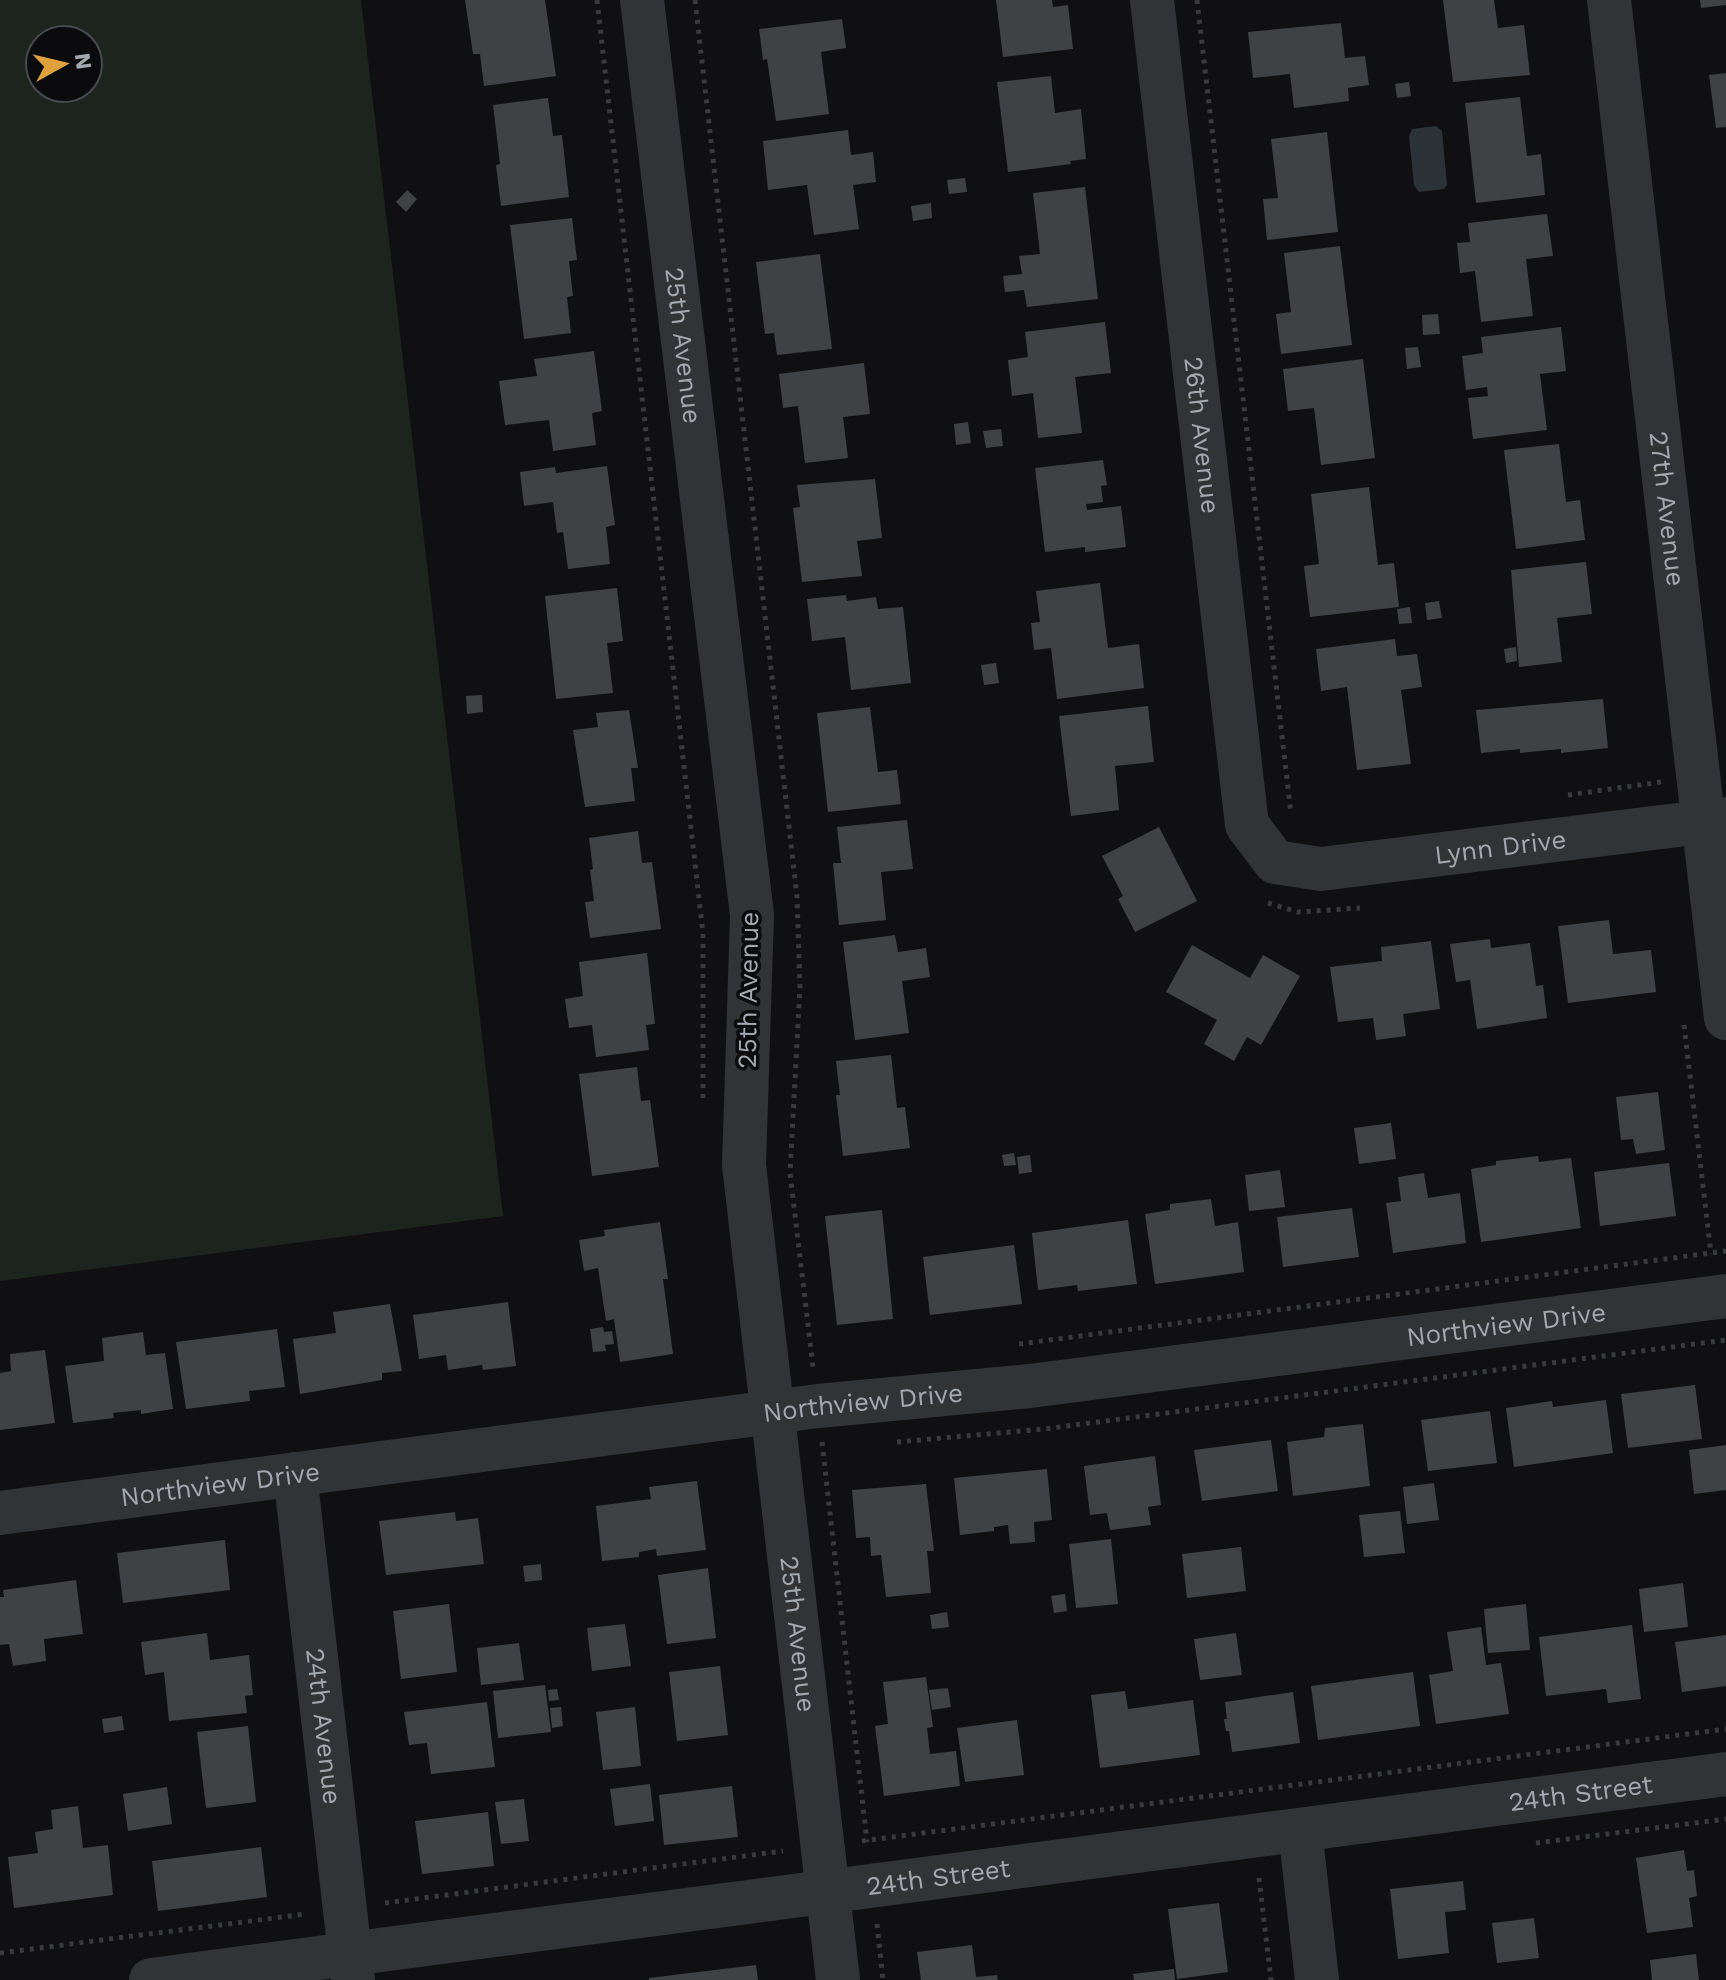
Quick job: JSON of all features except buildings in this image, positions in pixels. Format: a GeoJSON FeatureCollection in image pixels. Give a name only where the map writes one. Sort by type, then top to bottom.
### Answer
{"type":"FeatureCollection","features":[{"type":"Feature","properties":{"kind":"street","name":"25th Avenue"},"geometry":{"type":"LineString","coordinates":[[642,0],[752,915],[744,1165],[838,1980]]}},
{"type":"Feature","properties":{"kind":"street","name":"26th Avenue"},"geometry":{"type":"LineString","coordinates":[[1152,0],[1247,825],[1275,862]]}},
{"type":"Feature","properties":{"kind":"street","name":"27th Avenue"},"geometry":{"type":"LineString","coordinates":[[1609,0],[1715,820],[1726,1018]]}},
{"type":"Feature","properties":{"kind":"street","name":"Lynn Drive"},"geometry":{"type":"LineString","coordinates":[[1275,862],[1321,869],[1715,820]]}},
{"type":"Feature","properties":{"kind":"street","name":"Northview Drive"},"geometry":{"type":"LineString","coordinates":[[0,1513],[772,1413],[1030,1386],[1719,1280]]}},
{"type":"Feature","properties":{"kind":"street","name":"24th Avenue"},"geometry":{"type":"LineString","coordinates":[[295,1474],[352,1967]]}},
{"type":"Feature","properties":{"kind":"street","name":"24th Street"},"geometry":{"type":"LineString","coordinates":[[151,1980],[352,1967],[828,1892],[1726,1774]]}},
{"type":"Feature","properties":{"kind":"street"},"geometry":{"type":"LineString","coordinates":[[1300,1830],[1317,1980]]}},
{"type":"Feature","properties":{"kind":"path"},"geometry":{"type":"LineString","coordinates":[[597,0],[703,934],[703,1101]]}},
{"type":"Feature","properties":{"kind":"path"},"geometry":{"type":"LineString","coordinates":[[1197,0],[1290,805],[1296,822]]}},
{"type":"Feature","properties":{"kind":"path"},"geometry":{"type":"LineString","coordinates":[[1564,795],[1670,781]]}},
{"type":"Feature","properties":{"kind":"path"},"geometry":{"type":"LineString","coordinates":[[1684,1024],[1711,1253],[1719,1280]]}},
{"type":"Feature","properties":{"kind":"path"},"geometry":{"type":"LineString","coordinates":[[1018,1344],[1726,1251]]}},
{"type":"Feature","properties":{"kind":"path"},"geometry":{"type":"LineString","coordinates":[[805,1372],[813,1370]]}},
{"type":"Feature","properties":{"kind":"path"},"geometry":{"type":"LineString","coordinates":[[821,1438],[868,1852]]}},
{"type":"Feature","properties":{"kind":"path"},"geometry":{"type":"LineString","coordinates":[[856,1842],[1726,1729]]}},
{"type":"Feature","properties":{"kind":"path"},"geometry":{"type":"LineString","coordinates":[[381,1904],[791,1850]]}},
{"type":"Feature","properties":{"kind":"path"},"geometry":{"type":"LineString","coordinates":[[1259,1878],[1271,1980]]}},
{"type":"Feature","properties":{"kind":"path"},"geometry":{"type":"LineString","coordinates":[[0,1953],[309,1913]]}},
{"type":"Feature","properties":{"kind":"path"},"geometry":{"type":"LineString","coordinates":[[876,1918],[883,1980]]}},
{"type":"Feature","properties":{"kind":"shaded area"},"geometry":{"type":"Polygon","coordinates":[[[0,0],[361,0],[503,1216],[0,1281],[0,0]]]}},
{"type":"Feature","properties":{"kind":"shaded area"},"geometry":{"type":"Polygon","coordinates":[[[1436,126],[1442,131],[1447,185],[1444,189],[1419,192],[1414,185],[1409,136],[1412,129],[1436,126]]]}}]}
